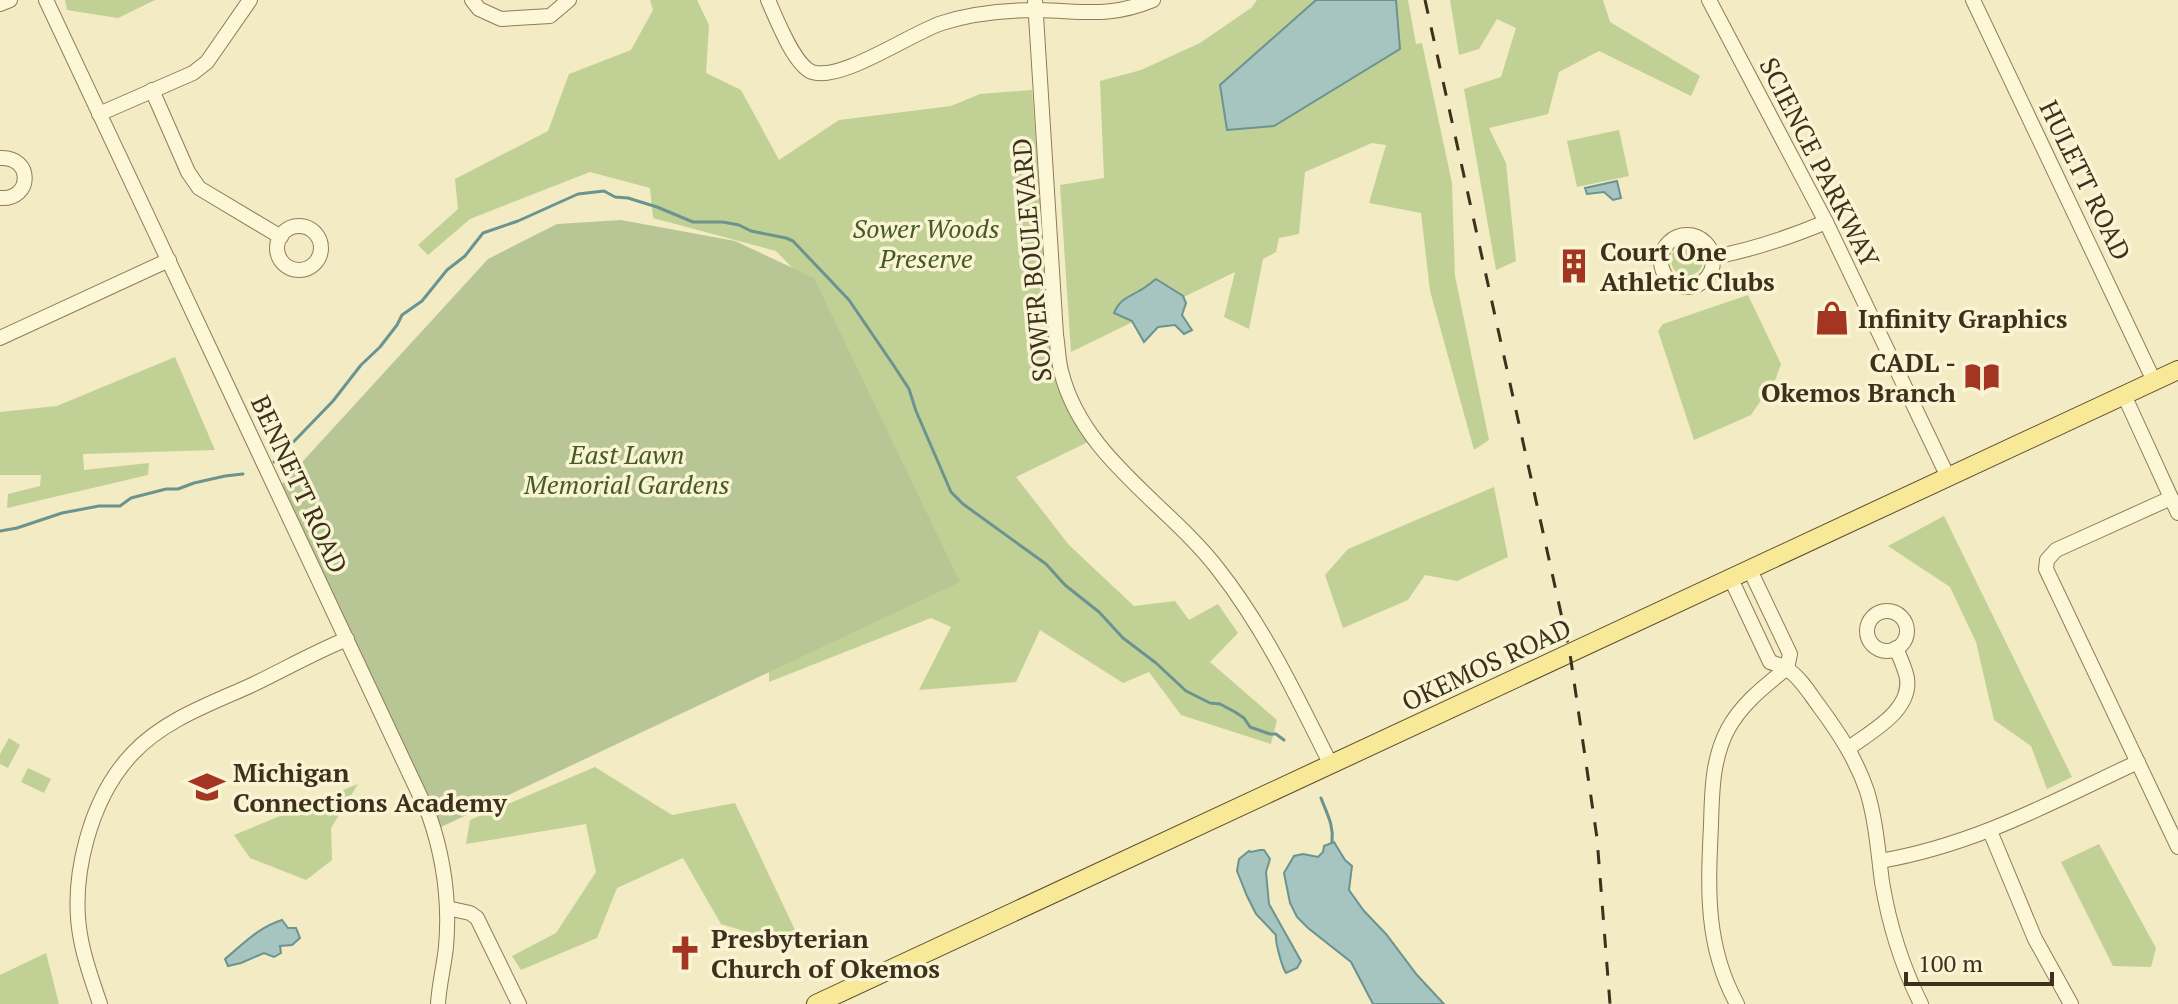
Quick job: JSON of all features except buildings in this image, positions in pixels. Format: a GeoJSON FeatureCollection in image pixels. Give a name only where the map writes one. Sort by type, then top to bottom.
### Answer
{"type":"FeatureCollection","features":[{"type":"Feature","properties":{"kind":"main road","name":"OKEMOS ROAD"},"geometry":{"type":"LineString","coordinates":[[816,1004],[2178,370]]}},
{"type":"Feature","properties":{"kind":"street"},"geometry":{"type":"LineString","coordinates":[[0,4],[10,0]]}},
{"type":"Feature","properties":{"kind":"street","name":"BENNETT ROAD"},"geometry":{"type":"LineString","coordinates":[[46,0],[429,815],[442,861],[447,908],[445,960],[438,1004]]}},
{"type":"Feature","properties":{"kind":"street"},"geometry":{"type":"LineString","coordinates":[[99,114],[193,73],[207,62],[250,0]]}},
{"type":"Feature","properties":{"kind":"street"},"geometry":{"type":"LineString","coordinates":[[472,0],[479,9],[501,19],[550,16],[569,0]]}},
{"type":"Feature","properties":{"kind":"street"},"geometry":{"type":"LineString","coordinates":[[768,0],[797,58],[809,71],[826,75],[937,24],[968,15],[1035,5],[1105,13],[1153,0]]}},
{"type":"Feature","properties":{"kind":"street","name":"SCIENCE PARKWAY"},"geometry":{"type":"LineString","coordinates":[[1709,0],[1826,222],[1948,477]]}},
{"type":"Feature","properties":{"kind":"street","name":"HULETT ROAD"},"geometry":{"type":"LineString","coordinates":[[1973,0],[2154,381]]}},
{"type":"Feature","properties":{"kind":"street","name":"SOWER BOULEVARD"},"geometry":{"type":"LineString","coordinates":[[1035,5],[1056,335],[1060,369],[1068,393],[1094,440],[1112,462],[1185,531],[1239,597],[1292,685],[1331,765]]}},
{"type":"Feature","properties":{"kind":"street"},"geometry":{"type":"LineString","coordinates":[[152,90],[188,172],[199,188],[281,237]]}},
{"type":"Feature","properties":{"kind":"street"},"geometry":{"type":"LineString","coordinates":[[0,158],[18,162],[25,176],[23,187],[16,195],[0,198]]}},
{"type":"Feature","properties":{"kind":"street"},"geometry":{"type":"LineString","coordinates":[[1713,257],[1774,242],[1826,222]]}},
{"type":"Feature","properties":{"kind":"street"},"geometry":{"type":"LineString","coordinates":[[0,338],[169,260]]}},
{"type":"Feature","properties":{"kind":"street"},"geometry":{"type":"LineString","coordinates":[[2124,395],[2178,513]]}},
{"type":"Feature","properties":{"kind":"street"},"geometry":{"type":"LineString","coordinates":[[2171,498],[2056,550],[2047,560],[2047,574],[2178,847]]}},
{"type":"Feature","properties":{"kind":"street"},"geometry":{"type":"LineString","coordinates":[[1737,1004],[1718,959],[1710,919],[1708,885],[1714,774],[1722,743],[1739,712],[1755,694],[1787,668],[1790,654],[1750,570]]}},
{"type":"Feature","properties":{"kind":"street"},"geometry":{"type":"LineString","coordinates":[[1731,579],[1770,662],[1787,668],[1806,689],[1849,748],[1862,777],[1872,808],[1893,930],[1907,974],[1921,1004]]}},
{"type":"Feature","properties":{"kind":"street"},"geometry":{"type":"LineString","coordinates":[[100,1004],[81,939],[77,903],[85,841],[108,786],[133,752],[159,731],[190,713],[347,639]]}},
{"type":"Feature","properties":{"kind":"street"},"geometry":{"type":"LineString","coordinates":[[1849,748],[1894,713],[1904,699],[1907,676],[1896,648]]}},
{"type":"Feature","properties":{"kind":"street"},"geometry":{"type":"LineString","coordinates":[[1880,861],[1934,850],[1990,831],[2138,762]]}},
{"type":"Feature","properties":{"kind":"street"},"geometry":{"type":"LineString","coordinates":[[1990,831],[2035,939],[2071,1004]]}},
{"type":"Feature","properties":{"kind":"street"},"geometry":{"type":"LineString","coordinates":[[447,908],[470,913],[477,918],[519,1004]]}},
{"type":"Feature","properties":{"kind":"green space"},"geometry":{"type":"Polygon","coordinates":[[[65,0],[155,0],[118,18],[67,10],[65,0]]]}},
{"type":"Feature","properties":{"kind":"green space"},"geometry":{"type":"Polygon","coordinates":[[[650,0],[697,0],[709,25],[706,73],[741,90],[779,160],[839,120],[951,106],[980,94],[1032,90],[1053,372],[1063,401],[1088,442],[1016,477],[1069,545],[1134,606],[1175,601],[1189,620],[1218,604],[1238,633],[1210,662],[1277,720],[1271,744],[1181,715],[1149,672],[1123,683],[1040,630],[1016,682],[919,690],[951,627],[931,618],[769,682],[769,650],[826,303],[776,251],[653,218],[650,188],[590,172],[470,219],[428,255],[418,245],[458,209],[455,179],[548,131],[569,74],[631,50],[653,10],[650,0]]]}},
{"type":"Feature","properties":{"kind":"green space","name":"Sower Woods Preserve"},"geometry":{"type":"Polygon","coordinates":[[[1257,0],[1408,0],[1416,44],[1422,43],[1452,183],[1455,276],[1489,440],[1474,450],[1430,291],[1421,213],[1369,203],[1386,145],[1372,143],[1305,172],[1299,234],[1279,238],[1276,252],[1263,259],[1249,329],[1224,317],[1235,272],[1071,352],[1060,185],[1104,178],[1100,81],[1141,70],[1200,43],[1251,8],[1257,0]]]}},
{"type":"Feature","properties":{"kind":"green space"},"geometry":{"type":"Polygon","coordinates":[[[1450,0],[1603,0],[1610,22],[1700,76],[1691,96],[1599,51],[1559,72],[1548,114],[1489,128],[1506,163],[1516,261],[1496,270],[1464,89],[1501,77],[1516,28],[1497,19],[1479,49],[1459,55],[1450,0]]]}},
{"type":"Feature","properties":{"kind":"green space"},"geometry":{"type":"Polygon","coordinates":[[[1619,130],[1629,176],[1577,187],[1567,141],[1619,130]]]}},
{"type":"Feature","properties":{"kind":"green space","name":"East Lawn Memorial Gardens"},"geometry":{"type":"Polygon","coordinates":[[[621,220],[735,241],[814,278],[960,582],[441,827],[282,484],[488,259],[557,224],[621,220]]]}},
{"type":"Feature","properties":{"kind":"green space"},"geometry":{"type":"Polygon","coordinates":[[[1687,244],[1698,249],[1703,260],[1698,271],[1687,276],[1676,271],[1671,260],[1676,249],[1687,244]]]}},
{"type":"Feature","properties":{"kind":"green space"},"geometry":{"type":"Polygon","coordinates":[[[1748,295],[1781,364],[1776,378],[1751,415],[1694,440],[1658,331],[1663,324],[1748,295]]]}},
{"type":"Feature","properties":{"kind":"green space"},"geometry":{"type":"Polygon","coordinates":[[[175,357],[215,450],[83,454],[84,470],[149,463],[148,475],[7,508],[8,494],[40,486],[41,475],[0,475],[0,412],[57,406],[175,357]]]}},
{"type":"Feature","properties":{"kind":"green space"},"geometry":{"type":"Polygon","coordinates":[[[1494,487],[1508,557],[1457,581],[1425,575],[1408,600],[1343,628],[1325,575],[1348,549],[1494,487]]]}},
{"type":"Feature","properties":{"kind":"green space"},"geometry":{"type":"Polygon","coordinates":[[[1944,516],[2072,777],[2047,789],[2031,746],[1994,720],[1976,642],[1950,587],[1888,546],[1944,516]]]}},
{"type":"Feature","properties":{"kind":"green space"},"geometry":{"type":"Polygon","coordinates":[[[9,738],[20,745],[8,768],[0,764],[0,754],[9,738]]]}},
{"type":"Feature","properties":{"kind":"green space"},"geometry":{"type":"Polygon","coordinates":[[[595,767],[672,815],[735,803],[804,949],[721,924],[683,858],[617,888],[597,938],[521,970],[512,956],[556,933],[596,872],[586,824],[466,844],[470,820],[595,767]]]}},
{"type":"Feature","properties":{"kind":"green space"},"geometry":{"type":"Polygon","coordinates":[[[28,768],[51,779],[44,793],[21,782],[28,768]]]}},
{"type":"Feature","properties":{"kind":"green space"},"geometry":{"type":"Polygon","coordinates":[[[358,784],[331,828],[332,860],[306,880],[250,858],[234,835],[358,784]]]}},
{"type":"Feature","properties":{"kind":"green space"},"geometry":{"type":"Polygon","coordinates":[[[2099,844],[2156,948],[2151,967],[2113,966],[2061,862],[2099,844]]]}},
{"type":"Feature","properties":{"kind":"green space"},"geometry":{"type":"Polygon","coordinates":[[[46,953],[59,1004],[0,1004],[0,975],[46,953]]]}},
{"type":"Feature","properties":{"kind":"water"},"geometry":{"type":"Polygon","coordinates":[[[1316,0],[1396,0],[1400,49],[1274,126],[1227,130],[1220,85],[1316,0]]]}},
{"type":"Feature","properties":{"kind":"water"},"geometry":{"type":"Polygon","coordinates":[[[1617,181],[1621,198],[1613,200],[1604,192],[1587,194],[1585,188],[1617,181]]]}},
{"type":"Feature","properties":{"kind":"water"},"geometry":{"type":"Polygon","coordinates":[[[1156,279],[1183,296],[1186,303],[1182,315],[1192,330],[1184,334],[1175,325],[1158,327],[1144,342],[1132,321],[1114,313],[1124,299],[1156,279]]]}},
{"type":"Feature","properties":{"kind":"water"},"geometry":{"type":"Polygon","coordinates":[[[1334,842],[1352,866],[1349,890],[1444,1004],[1373,1004],[1351,962],[1297,917],[1290,903],[1284,873],[1294,856],[1318,857],[1324,846],[1334,842]]]}},
{"type":"Feature","properties":{"kind":"water"},"geometry":{"type":"Polygon","coordinates":[[[1264,850],[1270,859],[1266,872],[1269,904],[1301,961],[1297,968],[1286,973],[1276,935],[1256,914],[1237,871],[1239,859],[1249,851],[1264,850]]]}},
{"type":"Feature","properties":{"kind":"water"},"geometry":{"type":"Polygon","coordinates":[[[282,920],[288,928],[296,928],[300,938],[292,945],[280,946],[281,953],[274,957],[264,953],[228,966],[225,959],[266,927],[282,920]]]}},
{"type":"Feature","properties":{"kind":"waterway"},"geometry":{"type":"LineString","coordinates":[[274,462],[333,401],[361,365],[380,347],[402,315],[422,301],[483,233],[578,194],[604,191],[693,222],[739,225],[793,241],[849,300],[909,389],[951,492],[963,504],[1046,564],[1123,638],[1186,691],[1210,703],[1220,704],[1244,718],[1250,727],[1276,734],[1284,740]]}},
{"type":"Feature","properties":{"kind":"waterway"},"geometry":{"type":"LineString","coordinates":[[0,531],[62,513],[99,506],[120,506],[131,498],[243,474]]}},
{"type":"Feature","properties":{"kind":"waterway"},"geometry":{"type":"LineString","coordinates":[[1321,798],[1331,825],[1332,842]]}},
{"type":"Feature","properties":{"kind":"railway"},"geometry":{"type":"LineString","coordinates":[[1425,0],[1570,654],[1597,838],[1610,1004]]}},
{"type":"Feature","properties":{"kind":"place","name":"Court One Athletic Clubs"},"geometry":{"type":"Point","coordinates":[1574,266]}},
{"type":"Feature","properties":{"kind":"place","name":"Infinity Graphics"},"geometry":{"type":"Point","coordinates":[1832,318]}},
{"type":"Feature","properties":{"kind":"place","name":"CADL - Okemos Branch"},"geometry":{"type":"Point","coordinates":[1982,377]}},
{"type":"Feature","properties":{"kind":"place","name":"Michigan Connections Academy"},"geometry":{"type":"Point","coordinates":[207,787]}},
{"type":"Feature","properties":{"kind":"place","name":"Presbyterian Church of Okemos"},"geometry":{"type":"Point","coordinates":[685,953]}}]}
